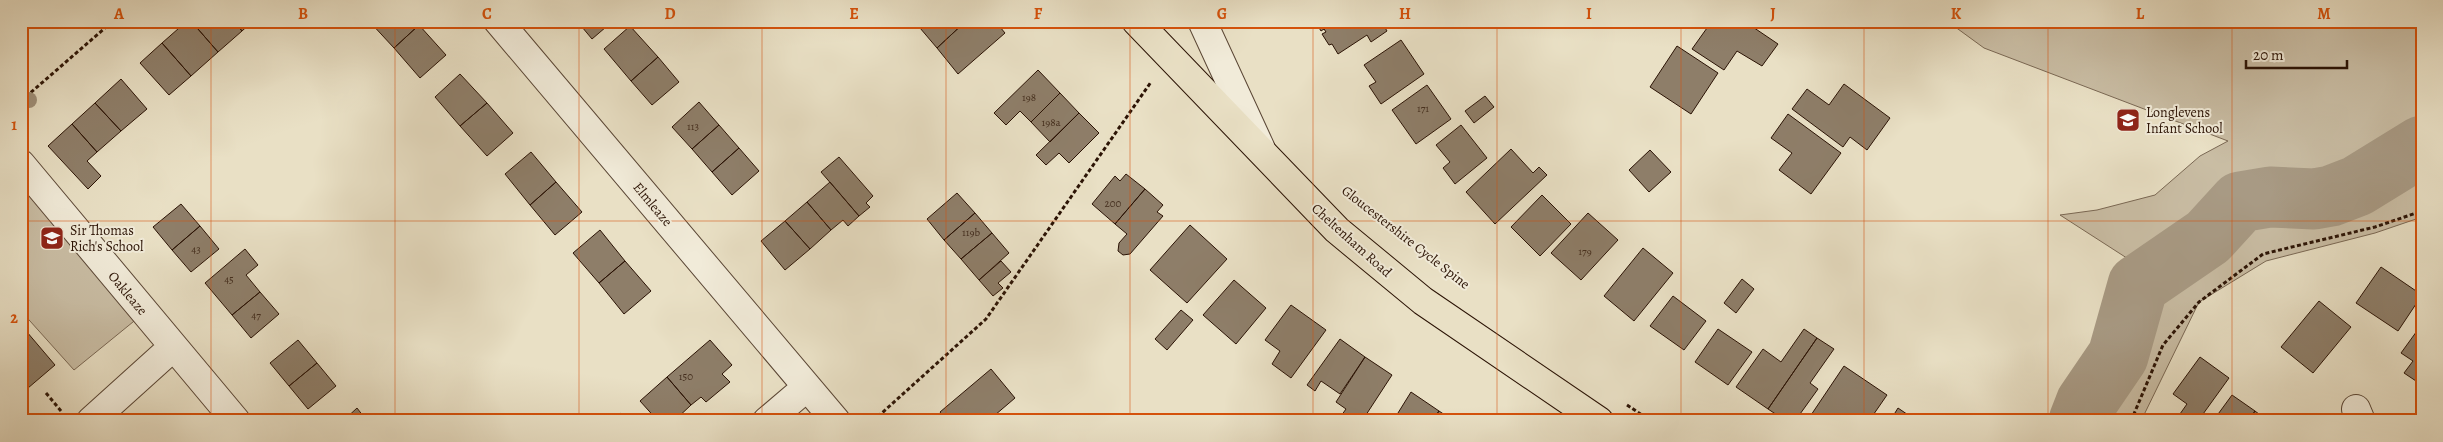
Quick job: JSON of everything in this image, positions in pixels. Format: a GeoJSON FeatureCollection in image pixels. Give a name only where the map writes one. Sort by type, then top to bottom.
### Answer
{"type":"FeatureCollection","features":[{"type":"Feature","properties":{"kind":"main road","name":"Cheltenham Road"},"geometry":{"type":"LineString","coordinates":[[1136,21],[1168,57],[1337,230],[1422,301],[1600,421]]}},
{"type":"Feature","properties":{"kind":"street","name":"Elmleaze"},"geometry":{"type":"LineString","coordinates":[[498,21],[836,421]]}},
{"type":"Feature","properties":{"kind":"street"},"geometry":{"type":"LineString","coordinates":[[1202,21],[1264,155]]}},
{"type":"Feature","properties":{"kind":"street","name":"Oakleaze"},"geometry":{"type":"LineString","coordinates":[[21,164],[172,347],[236,421]]}},
{"type":"Feature","properties":{"kind":"street"},"geometry":{"type":"LineString","coordinates":[[91,421],[172,347]]}},
{"type":"Feature","properties":{"kind":"street"},"geometry":{"type":"LineString","coordinates":[[767,421],[807,387]]}},
{"type":"Feature","properties":{"kind":"path"},"geometry":{"type":"LineString","coordinates":[[21,101],[113,21]]}},
{"type":"Feature","properties":{"kind":"path"},"geometry":{"type":"LineString","coordinates":[[873,421],[986,319],[1168,57]]}},
{"type":"Feature","properties":{"kind":"path"},"geometry":{"type":"LineString","coordinates":[[2131,421],[2163,345],[2199,302],[2263,254],[2374,227],[2422,210]]}},
{"type":"Feature","properties":{"kind":"path"},"geometry":{"type":"LineString","coordinates":[[46,393],[64,414]]}},
{"type":"Feature","properties":{"kind":"path"},"geometry":{"type":"LineString","coordinates":[[1626,404],[1651,421]]}},
{"type":"Feature","properties":{"kind":"shaded area"},"geometry":{"type":"Polygon","coordinates":[[[1947,21],[2422,21],[2422,217],[2375,233],[2266,261],[2199,302],[2141,421],[2054,421],[2133,262],[2060,215],[2097,210],[2155,195],[2200,156],[2228,141],[1984,48],[1947,21]]]}},
{"type":"Feature","properties":{"kind":"shaded area"},"geometry":{"type":"Polygon","coordinates":[[[21,164],[144,313],[74,370],[21,311],[21,164]]]}},
{"type":"Feature","properties":{"kind":"building"},"geometry":{"type":"Polygon","coordinates":[[[187,21],[191,21],[218,52],[191,76],[162,43],[187,21]]]}},
{"type":"Feature","properties":{"kind":"building"},"geometry":{"type":"Polygon","coordinates":[[[191,21],[234,21],[242,31],[218,52],[191,21]]]}},
{"type":"Feature","properties":{"kind":"building"},"geometry":{"type":"Polygon","coordinates":[[[234,21],[253,21],[242,31],[234,21]]]}},
{"type":"Feature","properties":{"kind":"building"},"geometry":{"type":"Polygon","coordinates":[[[369,21],[416,21],[419,25],[394,48],[369,21]]]}},
{"type":"Feature","properties":{"kind":"building"},"geometry":{"type":"Polygon","coordinates":[[[577,21],[613,21],[592,39],[577,21]]]}},
{"type":"Feature","properties":{"kind":"building"},"geometry":{"type":"Polygon","coordinates":[[[928,21],[966,21],[937,48],[920,28],[928,21]]]}},
{"type":"Feature","properties":{"kind":"building"},"geometry":{"type":"Polygon","coordinates":[[[966,21],[995,21],[1005,33],[958,74],[937,48],[966,21]]]}},
{"type":"Feature","properties":{"kind":"building"},"geometry":{"type":"Polygon","coordinates":[[[1315,21],[1336,21],[1321,31],[1315,21]]]}},
{"type":"Feature","properties":{"kind":"building"},"geometry":{"type":"Polygon","coordinates":[[[1336,21],[1381,21],[1387,31],[1371,42],[1367,35],[1338,54],[1332,44],[1329,45],[1322,34],[1326,32],[1324,29],[1336,21]]]}},
{"type":"Feature","properties":{"kind":"building"},"geometry":{"type":"Polygon","coordinates":[[[1712,21],[1744,21],[1778,44],[1762,66],[1737,51],[1724,70],[1692,49],[1712,21]]]}},
{"type":"Feature","properties":{"kind":"building"},"geometry":{"type":"Polygon","coordinates":[[[419,25],[446,55],[420,78],[394,48],[419,25]]]}},
{"type":"Feature","properties":{"kind":"building"},"geometry":{"type":"Polygon","coordinates":[[[630,26],[658,57],[631,81],[604,49],[630,26]]]}},
{"type":"Feature","properties":{"kind":"building"},"geometry":{"type":"Polygon","coordinates":[[[1401,40],[1424,74],[1381,104],[1369,86],[1376,82],[1364,65],[1401,40]]]}},
{"type":"Feature","properties":{"kind":"building"},"geometry":{"type":"Polygon","coordinates":[[[162,43],[191,76],[169,95],[140,63],[162,43]]]}},
{"type":"Feature","properties":{"kind":"building"},"geometry":{"type":"Polygon","coordinates":[[[1677,46],[1718,73],[1691,114],[1650,87],[1677,46]]]}},
{"type":"Feature","properties":{"kind":"building"},"geometry":{"type":"Polygon","coordinates":[[[658,57],[679,82],[652,105],[631,81],[658,57]]]}},
{"type":"Feature","properties":{"kind":"building"},"geometry":{"type":"Polygon","coordinates":[[[1038,70],[1060,93],[1031,122],[1020,111],[1006,125],[994,113],[1038,70]]]}},
{"type":"Feature","properties":{"kind":"building"},"geometry":{"type":"Polygon","coordinates":[[[460,74],[487,103],[460,126],[435,97],[460,74]]]}},
{"type":"Feature","properties":{"kind":"building"},"geometry":{"type":"Polygon","coordinates":[[[121,79],[147,109],[121,131],[95,103],[121,79]]]}},
{"type":"Feature","properties":{"kind":"building"},"geometry":{"type":"Polygon","coordinates":[[[1844,84],[1890,118],[1867,150],[1850,137],[1843,147],[1792,109],[1807,89],[1829,105],[1844,84]]]}},
{"type":"Feature","properties":{"kind":"building"},"geometry":{"type":"Polygon","coordinates":[[[1427,85],[1451,119],[1416,144],[1392,110],[1427,85]]]}},
{"type":"Feature","properties":{"kind":"building"},"geometry":{"type":"Polygon","coordinates":[[[1060,93],[1079,113],[1050,142],[1031,122],[1060,93]]]}},
{"type":"Feature","properties":{"kind":"building"},"geometry":{"type":"Polygon","coordinates":[[[1485,96],[1494,107],[1474,123],[1465,111],[1485,96]]]}},
{"type":"Feature","properties":{"kind":"building"},"geometry":{"type":"Polygon","coordinates":[[[699,102],[719,125],[692,149],[672,127],[699,102]]]}},
{"type":"Feature","properties":{"kind":"building"},"geometry":{"type":"Polygon","coordinates":[[[95,103],[121,131],[97,152],[72,124],[95,103]]]}},
{"type":"Feature","properties":{"kind":"building"},"geometry":{"type":"Polygon","coordinates":[[[487,103],[513,133],[487,156],[460,126],[487,103]]]}},
{"type":"Feature","properties":{"kind":"building"},"geometry":{"type":"Polygon","coordinates":[[[1079,113],[1099,133],[1069,163],[1059,153],[1046,165],[1036,155],[1079,113]]]}},
{"type":"Feature","properties":{"kind":"building"},"geometry":{"type":"Polygon","coordinates":[[[1788,114],[1841,153],[1811,194],[1779,170],[1792,153],[1771,138],[1788,114]]]}},
{"type":"Feature","properties":{"kind":"building"},"geometry":{"type":"Polygon","coordinates":[[[72,124],[97,152],[87,161],[101,176],[88,189],[48,146],[72,124]]]}},
{"type":"Feature","properties":{"kind":"building"},"geometry":{"type":"Polygon","coordinates":[[[719,125],[739,148],[712,172],[692,149],[719,125]]]}},
{"type":"Feature","properties":{"kind":"building"},"geometry":{"type":"Polygon","coordinates":[[[1461,125],[1487,158],[1455,184],[1443,168],[1450,162],[1436,145],[1461,125]]]}},
{"type":"Feature","properties":{"kind":"building"},"geometry":{"type":"Polygon","coordinates":[[[739,148],[759,171],[732,195],[712,172],[739,148]]]}},
{"type":"Feature","properties":{"kind":"building"},"geometry":{"type":"Polygon","coordinates":[[[1511,149],[1533,173],[1539,167],[1547,175],[1495,224],[1466,192],[1511,149]]]}},
{"type":"Feature","properties":{"kind":"building"},"geometry":{"type":"Polygon","coordinates":[[[1650,150],[1671,172],[1649,192],[1629,170],[1650,150]]]}},
{"type":"Feature","properties":{"kind":"building"},"geometry":{"type":"Polygon","coordinates":[[[531,152],[556,182],[530,205],[505,174],[531,152]]]}},
{"type":"Feature","properties":{"kind":"building"},"geometry":{"type":"Polygon","coordinates":[[[839,157],[873,196],[866,203],[870,207],[859,216],[821,172],[839,157]]]}},
{"type":"Feature","properties":{"kind":"building"},"geometry":{"type":"Polygon","coordinates":[[[1126,174],[1145,189],[1115,224],[1092,204],[1115,176],[1120,181],[1126,174]]]}},
{"type":"Feature","properties":{"kind":"building"},"geometry":{"type":"Polygon","coordinates":[[[556,182],[582,212],[555,235],[530,205],[556,182]]]}},
{"type":"Feature","properties":{"kind":"building"},"geometry":{"type":"Polygon","coordinates":[[[830,182],[859,216],[848,226],[843,220],[831,230],[807,202],[830,182]]]}},
{"type":"Feature","properties":{"kind":"building"},"geometry":{"type":"Polygon","coordinates":[[[1145,189],[1163,205],[1157,212],[1163,216],[1130,254],[1123,255],[1118,251],[1119,243],[1127,234],[1115,224],[1145,189]]]}},
{"type":"Feature","properties":{"kind":"building"},"geometry":{"type":"Polygon","coordinates":[[[957,193],[975,213],[944,240],[927,219],[957,193]]]}},
{"type":"Feature","properties":{"kind":"building"},"geometry":{"type":"Polygon","coordinates":[[[1542,195],[1571,224],[1540,256],[1511,227],[1542,195]]]}},
{"type":"Feature","properties":{"kind":"building"},"geometry":{"type":"Polygon","coordinates":[[[807,202],[831,230],[810,249],[785,221],[807,202]]]}},
{"type":"Feature","properties":{"kind":"building"},"geometry":{"type":"Polygon","coordinates":[[[181,204],[200,226],[172,250],[153,227],[181,204]]]}},
{"type":"Feature","properties":{"kind":"building"},"geometry":{"type":"Polygon","coordinates":[[[975,213],[992,233],[961,259],[944,240],[975,213]]]}},
{"type":"Feature","properties":{"kind":"building"},"geometry":{"type":"Polygon","coordinates":[[[1588,213],[1618,240],[1581,280],[1551,253],[1588,213]]]}},
{"type":"Feature","properties":{"kind":"building"},"geometry":{"type":"Polygon","coordinates":[[[785,221],[810,249],[785,270],[761,241],[785,221]]]}},
{"type":"Feature","properties":{"kind":"building"},"geometry":{"type":"Polygon","coordinates":[[[1190,225],[1227,259],[1187,303],[1150,270],[1190,225]]]}},
{"type":"Feature","properties":{"kind":"building"},"geometry":{"type":"Polygon","coordinates":[[[200,226],[219,249],[191,272],[172,250],[200,226]]]}},
{"type":"Feature","properties":{"kind":"building"},"geometry":{"type":"Polygon","coordinates":[[[600,230],[625,261],[599,283],[573,253],[600,230]]]}},
{"type":"Feature","properties":{"kind":"building"},"geometry":{"type":"Polygon","coordinates":[[[992,233],[1009,253],[979,280],[961,259],[992,233]]]}},
{"type":"Feature","properties":{"kind":"building"},"geometry":{"type":"Polygon","coordinates":[[[1643,248],[1673,273],[1634,321],[1604,296],[1643,248]]]}},
{"type":"Feature","properties":{"kind":"building"},"geometry":{"type":"Polygon","coordinates":[[[245,249],[258,265],[246,275],[260,292],[232,315],[205,283],[245,249]]]}},
{"type":"Feature","properties":{"kind":"building"},"geometry":{"type":"Polygon","coordinates":[[[625,261],[651,291],[624,314],[599,283],[625,261]]]}},
{"type":"Feature","properties":{"kind":"building"},"geometry":{"type":"Polygon","coordinates":[[[1001,261],[1011,272],[998,283],[1003,288],[993,296],[979,280],[1001,261]]]}},
{"type":"Feature","properties":{"kind":"building"},"geometry":{"type":"Polygon","coordinates":[[[2381,267],[2422,295],[2398,331],[2356,303],[2381,267]]]}},
{"type":"Feature","properties":{"kind":"building"},"geometry":{"type":"Polygon","coordinates":[[[1742,279],[1754,289],[1736,313],[1724,303],[1742,279]]]}},
{"type":"Feature","properties":{"kind":"building"},"geometry":{"type":"Polygon","coordinates":[[[1234,280],[1266,308],[1236,344],[1203,315],[1234,280]]]}},
{"type":"Feature","properties":{"kind":"building"},"geometry":{"type":"Polygon","coordinates":[[[260,292],[279,314],[251,338],[232,315],[260,292]]]}},
{"type":"Feature","properties":{"kind":"building"},"geometry":{"type":"Polygon","coordinates":[[[1673,296],[1706,321],[1684,350],[1650,326],[1673,296]]]}},
{"type":"Feature","properties":{"kind":"building"},"geometry":{"type":"Polygon","coordinates":[[[2319,301],[2351,327],[2313,373],[2281,347],[2319,301]]]}},
{"type":"Feature","properties":{"kind":"building"},"geometry":{"type":"Polygon","coordinates":[[[1291,305],[1326,330],[1291,378],[1272,364],[1280,351],[1265,340],[1291,305]]]}},
{"type":"Feature","properties":{"kind":"building"},"geometry":{"type":"Polygon","coordinates":[[[1181,310],[1193,320],[1167,350],[1155,339],[1181,310]]]}},
{"type":"Feature","properties":{"kind":"building"},"geometry":{"type":"Polygon","coordinates":[[[2422,324],[2422,385],[2404,373],[2413,361],[2401,353],[2422,324]]]}},
{"type":"Feature","properties":{"kind":"building"},"geometry":{"type":"Polygon","coordinates":[[[21,325],[55,365],[21,394],[21,325]]]}},
{"type":"Feature","properties":{"kind":"building"},"geometry":{"type":"Polygon","coordinates":[[[1718,329],[1752,352],[1728,385],[1695,362],[1718,329]]]}},
{"type":"Feature","properties":{"kind":"building"},"geometry":{"type":"Polygon","coordinates":[[[1804,329],[1817,338],[1768,409],[1736,387],[1763,349],[1781,362],[1804,329]]]}},
{"type":"Feature","properties":{"kind":"building"},"geometry":{"type":"Polygon","coordinates":[[[1817,338],[1834,349],[1810,383],[1818,389],[1795,421],[1786,421],[1768,409],[1817,338]]]}},
{"type":"Feature","properties":{"kind":"building"},"geometry":{"type":"Polygon","coordinates":[[[1340,339],[1365,357],[1340,394],[1321,381],[1315,391],[1307,385],[1340,339]]]}},
{"type":"Feature","properties":{"kind":"building"},"geometry":{"type":"Polygon","coordinates":[[[298,340],[317,363],[289,386],[270,363],[298,340]]]}},
{"type":"Feature","properties":{"kind":"building"},"geometry":{"type":"Polygon","coordinates":[[[710,340],[732,365],[722,374],[730,382],[706,402],[701,397],[691,405],[667,377],[710,340]]]}},
{"type":"Feature","properties":{"kind":"building"},"geometry":{"type":"Polygon","coordinates":[[[1365,357],[1392,375],[1362,421],[1348,421],[1341,416],[1346,409],[1336,402],[1365,357]]]}},
{"type":"Feature","properties":{"kind":"building"},"geometry":{"type":"Polygon","coordinates":[[[2200,357],[2229,378],[2198,421],[2175,421],[2187,404],[2173,394],[2200,357]]]}},
{"type":"Feature","properties":{"kind":"building"},"geometry":{"type":"Polygon","coordinates":[[[317,363],[336,386],[308,409],[289,386],[317,363]]]}},
{"type":"Feature","properties":{"kind":"building"},"geometry":{"type":"Polygon","coordinates":[[[1844,366],[1887,395],[1869,421],[1807,421],[1844,366]]]}},
{"type":"Feature","properties":{"kind":"building"},"geometry":{"type":"Polygon","coordinates":[[[991,369],[1015,398],[988,421],[947,421],[940,412],[991,369]]]}},
{"type":"Feature","properties":{"kind":"building"},"geometry":{"type":"Polygon","coordinates":[[[667,377],[691,405],[674,421],[658,421],[640,401],[667,377]]]}},
{"type":"Feature","properties":{"kind":"building"},"geometry":{"type":"Polygon","coordinates":[[[1411,392],[1439,411],[1432,421],[1393,421],[1411,392]]]}},
{"type":"Feature","properties":{"kind":"building"},"geometry":{"type":"Polygon","coordinates":[[[2232,395],[2255,411],[2248,421],[2213,421],[2232,395]]]}},
{"type":"Feature","properties":{"kind":"building"},"geometry":{"type":"Polygon","coordinates":[[[357,408],[367,421],[343,421],[357,408]]]}},
{"type":"Feature","properties":{"kind":"building"},"geometry":{"type":"Polygon","coordinates":[[[1898,408],[1917,421],[1890,421],[1898,408]]]}},
{"type":"Feature","properties":{"kind":"building"},"geometry":{"type":"Polygon","coordinates":[[[1439,411],[1454,421],[1432,421],[1439,411]]]}},
{"type":"Feature","properties":{"kind":"building"},"geometry":{"type":"Polygon","coordinates":[[[2255,411],[2268,421],[2248,421],[2255,411]]]}},
{"type":"Feature","properties":{"kind":"building"},"geometry":{"type":"Polygon","coordinates":[[[621,413],[627,421],[612,421],[621,413]]]}},
{"type":"Feature","properties":{"kind":"waterway"},"geometry":{"type":"LineString","coordinates":[[2079,421],[2086,403],[2118,356],[2138,285],[2208,237],[2240,202],[2270,197],[2314,199],[2331,196],[2357,186],[2422,146]]}},
{"type":"Feature","properties":{"kind":"place","name":"Longlevens Infant School"},"geometry":{"type":"Point","coordinates":[2128,120]}},
{"type":"Feature","properties":{"kind":"place","name":"Sir Thomas Rich's School"},"geometry":{"type":"Point","coordinates":[52,238]}}]}
